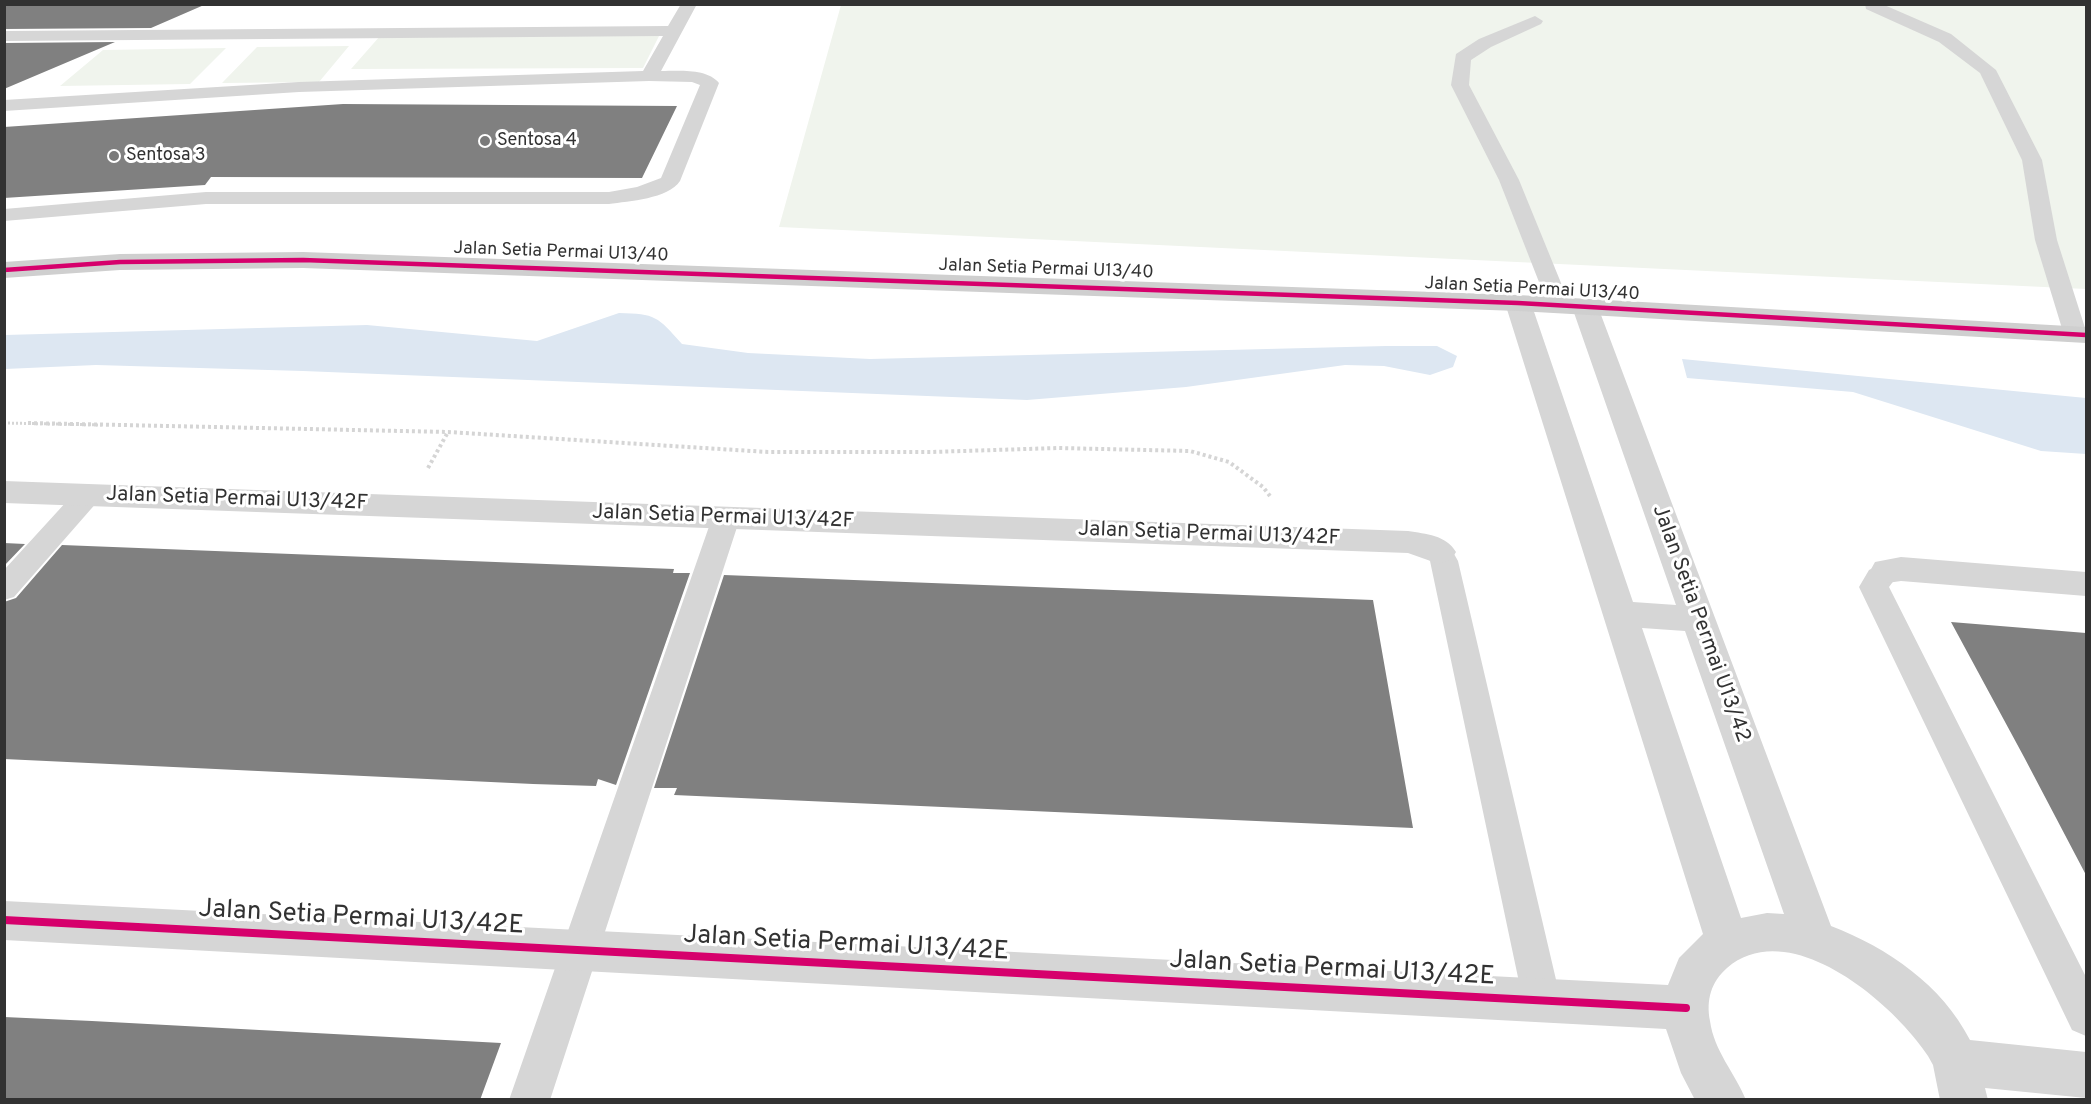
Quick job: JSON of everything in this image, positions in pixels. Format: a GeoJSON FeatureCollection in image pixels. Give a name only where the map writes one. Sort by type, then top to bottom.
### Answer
{"type":"FeatureCollection","features":[{"type":"Feature","properties":{"kind":"street","name":"Jalan Setia Permai U13/40"},"geometry":{"type":"LineString","coordinates":[[4,270],[120,262],[303,260],[865,278],[1518,303],[2081,335]]}},
{"type":"Feature","properties":{"kind":"street"},"geometry":{"type":"LineString","coordinates":[[1518,303],[1727,941]]}},
{"type":"Feature","properties":{"kind":"street","name":"Jalan Setia Permai U13/42"},"geometry":{"type":"LineString","coordinates":[[1572,306],[1697,619],[1815,940]]}},
{"type":"Feature","properties":{"kind":"street","name":"Jalan Setia Permai U13/42F"},"geometry":{"type":"LineString","coordinates":[[4,492],[1300,538],[1419,543],[1439,552]]}},
{"type":"Feature","properties":{"kind":"street"},"geometry":{"type":"LineString","coordinates":[[1887,571],[1901,569],[2086,584]]}},
{"type":"Feature","properties":{"kind":"street"},"geometry":{"type":"LineString","coordinates":[[1618,614],[1697,619]]}},
{"type":"Feature","properties":{"kind":"street","name":"Jalan Setia Permai U13/42E"},"geometry":{"type":"LineString","coordinates":[[4,920],[1686,1008]]}},
{"type":"Feature","properties":{"kind":"street"},"geometry":{"type":"LineString","coordinates":[[1723,1100],[1705,1072],[1691,1040],[1686,1008],[1691,980],[1706,957],[1727,941],[1754,935],[1783,934],[1815,940],[1858,958],[1898,987],[1932,1022],[1960,1081],[2086,1075]]}},
{"type":"Feature","properties":{"kind":"lane"},"geometry":{"type":"LineString","coordinates":[[650,76],[689,4]]}},
{"type":"Feature","properties":{"kind":"lane"},"geometry":{"type":"LineString","coordinates":[[1872,6],[1945,38],[1987,70],[2032,160],[2046,240],[2081,335]]}},
{"type":"Feature","properties":{"kind":"lane"},"geometry":{"type":"LineString","coordinates":[[1535,21],[1485,43],[1462,58],[1460,85],[1572,306]]}},
{"type":"Feature","properties":{"kind":"lane"},"geometry":{"type":"LineString","coordinates":[[4,36],[674,31]]}},
{"type":"Feature","properties":{"kind":"lane"},"geometry":{"type":"LineString","coordinates":[[4,106],[299,87],[650,76],[695,77],[710,83],[670,181],[656,189],[634,194],[609,198],[206,198],[4,216]]}},
{"type":"Feature","properties":{"kind":"lane"},"geometry":{"type":"LineString","coordinates":[[4,589],[88,495]]}},
{"type":"Feature","properties":{"kind":"lane"},"geometry":{"type":"LineString","coordinates":[[529,1100],[726,518]]}},
{"type":"Feature","properties":{"kind":"lane"},"geometry":{"type":"LineString","coordinates":[[1439,552],[1444,561],[1542,1001]]}},
{"type":"Feature","properties":{"kind":"lane"},"geometry":{"type":"LineString","coordinates":[[1887,571],[1879,577],[1874,587],[2086,1017]]}},
{"type":"Feature","properties":{"kind":"path"},"geometry":{"type":"LineString","coordinates":[[4,423],[448,432],[768,452],[931,452],[1058,448],[1190,451],[1229,462],[1263,487],[1300,538]]}},
{"type":"Feature","properties":{"kind":"shaded area"},"geometry":{"type":"Polygon","coordinates":[[[841,5],[2086,5],[2086,289],[779,227],[841,5]]]}},
{"type":"Feature","properties":{"kind":"shaded area"},"geometry":{"type":"Polygon","coordinates":[[[380,36],[659,36],[643,68],[351,69],[380,36]]]}},
{"type":"Feature","properties":{"kind":"shaded area"},"geometry":{"type":"Polygon","coordinates":[[[349,46],[319,82],[222,83],[257,47],[349,46]]]}},
{"type":"Feature","properties":{"kind":"shaded area"},"geometry":{"type":"Polygon","coordinates":[[[226,48],[190,84],[60,86],[103,50],[226,48]]]}},
{"type":"Feature","properties":{"kind":"shaded area"},"geometry":{"type":"Polygon","coordinates":[[[619,313],[641,314],[655,318],[667,327],[682,344],[748,353],[870,359],[1437,346],[1457,356],[1453,367],[1430,375],[1384,366],[1345,365],[1186,387],[1027,400],[303,371],[96,365],[5,369],[5,335],[367,325],[537,341],[619,313]]]}},
{"type":"Feature","properties":{"kind":"shaded area"},"geometry":{"type":"Polygon","coordinates":[[[1682,359],[2086,398],[2086,454],[2041,451],[1853,392],[1687,378],[1682,359]]]}},
{"type":"Feature","properties":{"kind":"building"},"geometry":{"type":"Polygon","coordinates":[[[4,4],[204,5],[151,28],[4,29],[4,4]]]}},
{"type":"Feature","properties":{"kind":"building"},"geometry":{"type":"Polygon","coordinates":[[[115,42],[4,89],[4,43],[115,42]]]}},
{"type":"Feature","properties":{"kind":"building"},"geometry":{"type":"Polygon","coordinates":[[[343,104],[677,106],[642,178],[211,177],[205,185],[4,198],[4,127],[343,104]]]}},
{"type":"Feature","properties":{"kind":"building"},"geometry":{"type":"Polygon","coordinates":[[[4,543],[25,544],[4,566],[4,543]]]}},
{"type":"Feature","properties":{"kind":"building"},"geometry":{"type":"Polygon","coordinates":[[[62,545],[674,569],[673,573],[690,573],[616,785],[598,779],[596,786],[533,784],[4,759],[4,602],[16,598],[62,545]]]}},
{"type":"Feature","properties":{"kind":"building"},"geometry":{"type":"Polygon","coordinates":[[[724,575],[1373,600],[1413,828],[674,795],[677,788],[654,788],[724,575]]]}},
{"type":"Feature","properties":{"kind":"building"},"geometry":{"type":"Polygon","coordinates":[[[1951,622],[2086,633],[2086,875],[2024,757],[1951,622]]]}},
{"type":"Feature","properties":{"kind":"building"},"geometry":{"type":"Polygon","coordinates":[[[4,1017],[501,1043],[480,1100],[4,1100],[4,1017]]]}},
{"type":"Feature","properties":{"kind":"cycle path"},"geometry":{"type":"LineString","coordinates":[[4,270],[120,262],[303,260],[865,278],[1518,303],[2086,335]]}},
{"type":"Feature","properties":{"kind":"cycle path"},"geometry":{"type":"LineString","coordinates":[[4,920],[1686,1008]]}},
{"type":"Feature","properties":{"kind":"place","name":"Sentosa 4"},"geometry":{"type":"Point","coordinates":[485,141]}},
{"type":"Feature","properties":{"kind":"place","name":"Sentosa 3"},"geometry":{"type":"Point","coordinates":[114,156]}}]}
